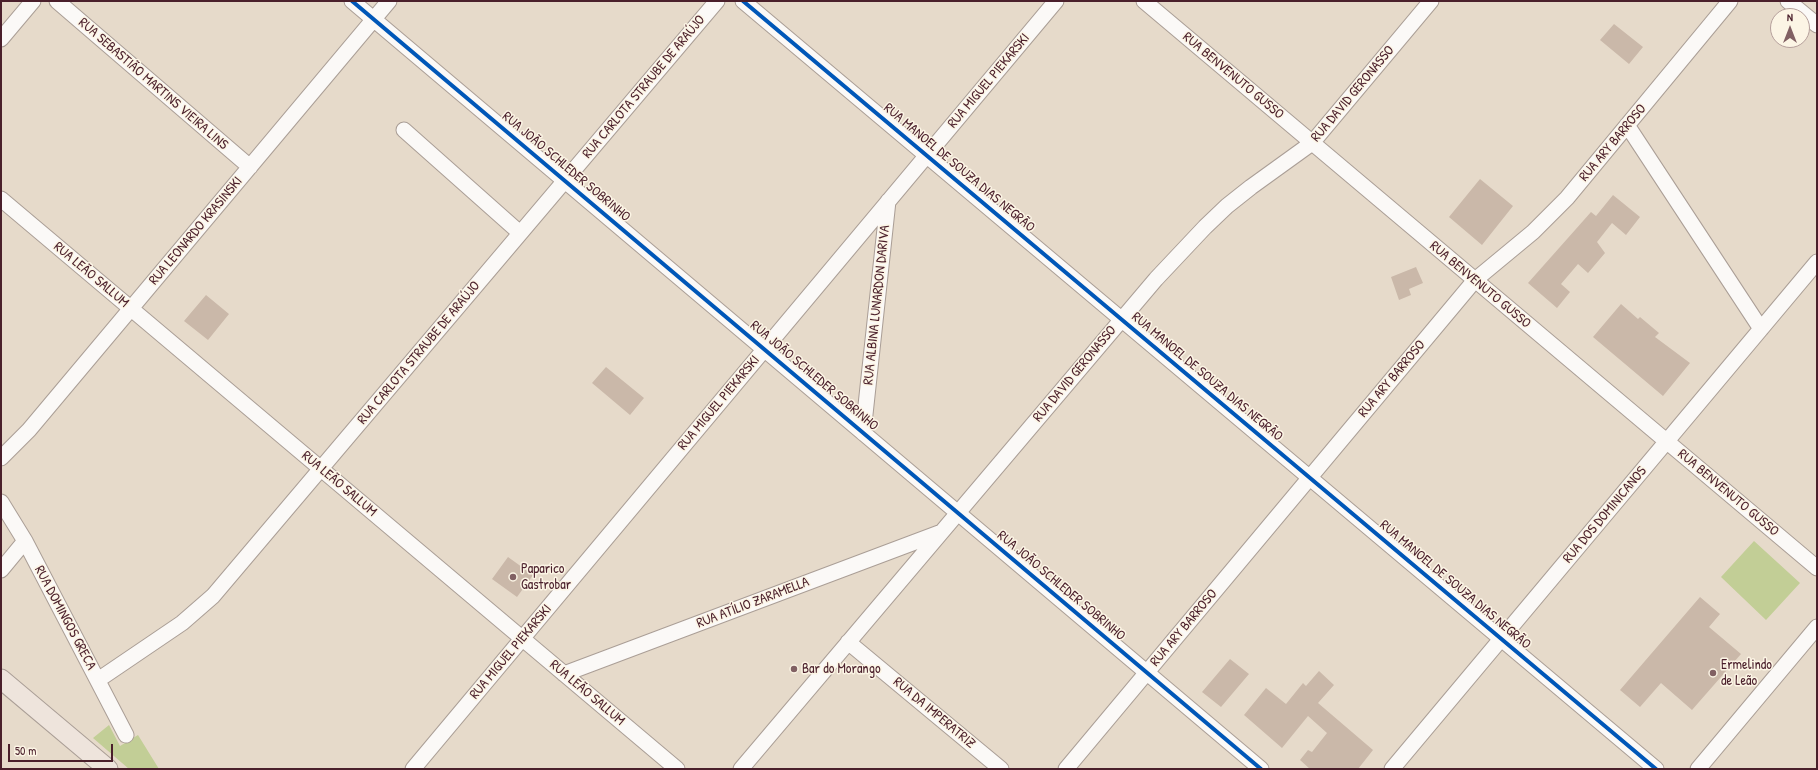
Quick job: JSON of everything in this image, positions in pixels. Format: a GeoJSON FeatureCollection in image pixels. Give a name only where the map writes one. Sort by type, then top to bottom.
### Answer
{"type":"FeatureCollection","features":[{"type":"Feature","properties":{"kind":"main road"},"geometry":{"type":"LineString","coordinates":[[1,679],[108,769]]}},
{"type":"Feature","properties":{"kind":"street"},"geometry":{"type":"LineString","coordinates":[[1,39],[33,1]]}},
{"type":"Feature","properties":{"kind":"street","name":"RUA SEBASTIÃO MARTINS VIEIRA LINS"},"geometry":{"type":"LineString","coordinates":[[57,1],[250,167]]}},
{"type":"Feature","properties":{"kind":"street","name":"RUA JOÃO SCHLEDER SOBRINHO"},"geometry":{"type":"LineString","coordinates":[[352,1],[1261,769]]}},
{"type":"Feature","properties":{"kind":"street","name":"RUA LEONARDO KRASINSKI"},"geometry":{"type":"LineString","coordinates":[[1,458],[29,430],[390,1]]}},
{"type":"Feature","properties":{"kind":"street","name":"RUA CARLOTA STRAUBE DE ARAÚJO"},"geometry":{"type":"LineString","coordinates":[[98,680],[198,611],[213,596],[716,1]]}},
{"type":"Feature","properties":{"kind":"street","name":"RUA MANOEL DE SOUZA DIAS NEGRÃO"},"geometry":{"type":"LineString","coordinates":[[743,1],[1656,769]]}},
{"type":"Feature","properties":{"kind":"street","name":"RUA MIGUEL PIEKARSKI"},"geometry":{"type":"LineString","coordinates":[[414,769],[1056,1]]}},
{"type":"Feature","properties":{"kind":"street","name":"RUA BENVENUTO GUSSO"},"geometry":{"type":"LineString","coordinates":[[1144,1],[1817,568]]}},
{"type":"Feature","properties":{"kind":"street","name":"RUA DAVID GERONASSO"},"geometry":{"type":"LineString","coordinates":[[741,769],[1179,253],[1227,206],[1312,143],[1431,1]]}},
{"type":"Feature","properties":{"kind":"street","name":"RUA ARY BARROSO"},"geometry":{"type":"LineString","coordinates":[[1066,769],[1475,280],[1551,215],[1730,1]]}},
{"type":"Feature","properties":{"kind":"street"},"geometry":{"type":"LineString","coordinates":[[1788,1],[1817,25]]}},
{"type":"Feature","properties":{"kind":"street"},"geometry":{"type":"LineString","coordinates":[[1627,125],[1761,329]]}},
{"type":"Feature","properties":{"kind":"street"},"geometry":{"type":"LineString","coordinates":[[404,130],[520,234]]}},
{"type":"Feature","properties":{"kind":"street","name":"RUA LEÃO SALLUM"},"geometry":{"type":"LineString","coordinates":[[1,199],[677,769]]}},
{"type":"Feature","properties":{"kind":"street","name":"RUA ALBINA LUNARDON DARIVA"},"geometry":{"type":"LineString","coordinates":[[863,433],[888,201]]}},
{"type":"Feature","properties":{"kind":"street","name":"RUA DOS DOMINICANOS"},"geometry":{"type":"LineString","coordinates":[[1392,769],[1817,262]]}},
{"type":"Feature","properties":{"kind":"street","name":"RUA DOMINGOS GRECA"},"geometry":{"type":"LineString","coordinates":[[1,502],[25,541],[126,735]]}},
{"type":"Feature","properties":{"kind":"street","name":"RUA ATÍLIO ZARAMELLA"},"geometry":{"type":"LineString","coordinates":[[564,674],[942,532]]}},
{"type":"Feature","properties":{"kind":"street"},"geometry":{"type":"LineString","coordinates":[[1,570],[25,541]]}},
{"type":"Feature","properties":{"kind":"street"},"geometry":{"type":"LineString","coordinates":[[1698,769],[1817,627]]}},
{"type":"Feature","properties":{"kind":"street","name":"RUA DA IMPERATRIZ"},"geometry":{"type":"LineString","coordinates":[[848,642],[1002,769]]}},
{"type":"Feature","properties":{"kind":"green space"},"geometry":{"type":"Polygon","coordinates":[[[1754,541],[1800,583],[1766,620],[1721,577],[1754,541]]]}},
{"type":"Feature","properties":{"kind":"green space"},"geometry":{"type":"Polygon","coordinates":[[[109,725],[120,746],[138,735],[159,769],[129,769],[93,738],[109,725]]]}},
{"type":"Feature","properties":{"kind":"building"},"geometry":{"type":"Polygon","coordinates":[[[1614,24],[1643,47],[1629,64],[1600,40],[1614,24]]]}},
{"type":"Feature","properties":{"kind":"building"},"geometry":{"type":"Polygon","coordinates":[[[1480,179],[1513,206],[1482,245],[1449,217],[1480,179]]]}},
{"type":"Feature","properties":{"kind":"building"},"geometry":{"type":"Polygon","coordinates":[[[1613,195],[1640,217],[1626,235],[1612,223],[1597,242],[1605,253],[1588,273],[1578,264],[1561,284],[1570,292],[1557,308],[1528,283],[1591,212],[1596,216],[1613,195]]]}},
{"type":"Feature","properties":{"kind":"building"},"geometry":{"type":"Polygon","coordinates":[[[1416,267],[1423,283],[1409,289],[1411,295],[1399,300],[1391,277],[1416,267]]]}},
{"type":"Feature","properties":{"kind":"building"},"geometry":{"type":"Polygon","coordinates":[[[206,295],[229,314],[208,340],[184,321],[206,295]]]}},
{"type":"Feature","properties":{"kind":"building"},"geometry":{"type":"Polygon","coordinates":[[[1621,304],[1638,319],[1640,317],[1659,333],[1655,337],[1690,363],[1663,396],[1593,337],[1621,304]]]}},
{"type":"Feature","properties":{"kind":"building"},"geometry":{"type":"Polygon","coordinates":[[[606,367],[644,398],[630,415],[592,383],[606,367]]]}},
{"type":"Feature","properties":{"kind":"building","name":"Paparico Gastrobar"},"geometry":{"type":"Polygon","coordinates":[[[508,557],[533,575],[517,597],[492,579],[508,557]]]}},
{"type":"Feature","properties":{"kind":"building"},"geometry":{"type":"Polygon","coordinates":[[[1700,597],[1720,614],[1709,627],[1741,654],[1692,710],[1661,683],[1640,707],[1620,690],[1700,597]]]}},
{"type":"Feature","properties":{"kind":"building"},"geometry":{"type":"Polygon","coordinates":[[[1230,659],[1249,674],[1221,707],[1202,692],[1230,659]]]}},
{"type":"Feature","properties":{"kind":"building"},"geometry":{"type":"Polygon","coordinates":[[[1319,671],[1334,685],[1318,703],[1373,750],[1358,769],[1310,769],[1300,760],[1308,750],[1312,752],[1327,733],[1308,716],[1282,748],[1244,715],[1266,688],[1286,704],[1303,683],[1306,686],[1319,671]]]}},
{"type":"Feature","properties":{"kind":"cycle path"},"geometry":{"type":"LineString","coordinates":[[352,1],[1261,769]]}},
{"type":"Feature","properties":{"kind":"cycle path"},"geometry":{"type":"LineString","coordinates":[[743,1],[1656,769]]}},
{"type":"Feature","properties":{"kind":"place","name":"Paparico Gastrobar"},"geometry":{"type":"Point","coordinates":[513,577]}},
{"type":"Feature","properties":{"kind":"place","name":"Bar do Morango"},"geometry":{"type":"Point","coordinates":[794,669]}},
{"type":"Feature","properties":{"kind":"place","name":"Ermelindo de Leão"},"geometry":{"type":"Point","coordinates":[1713,673]}}]}
